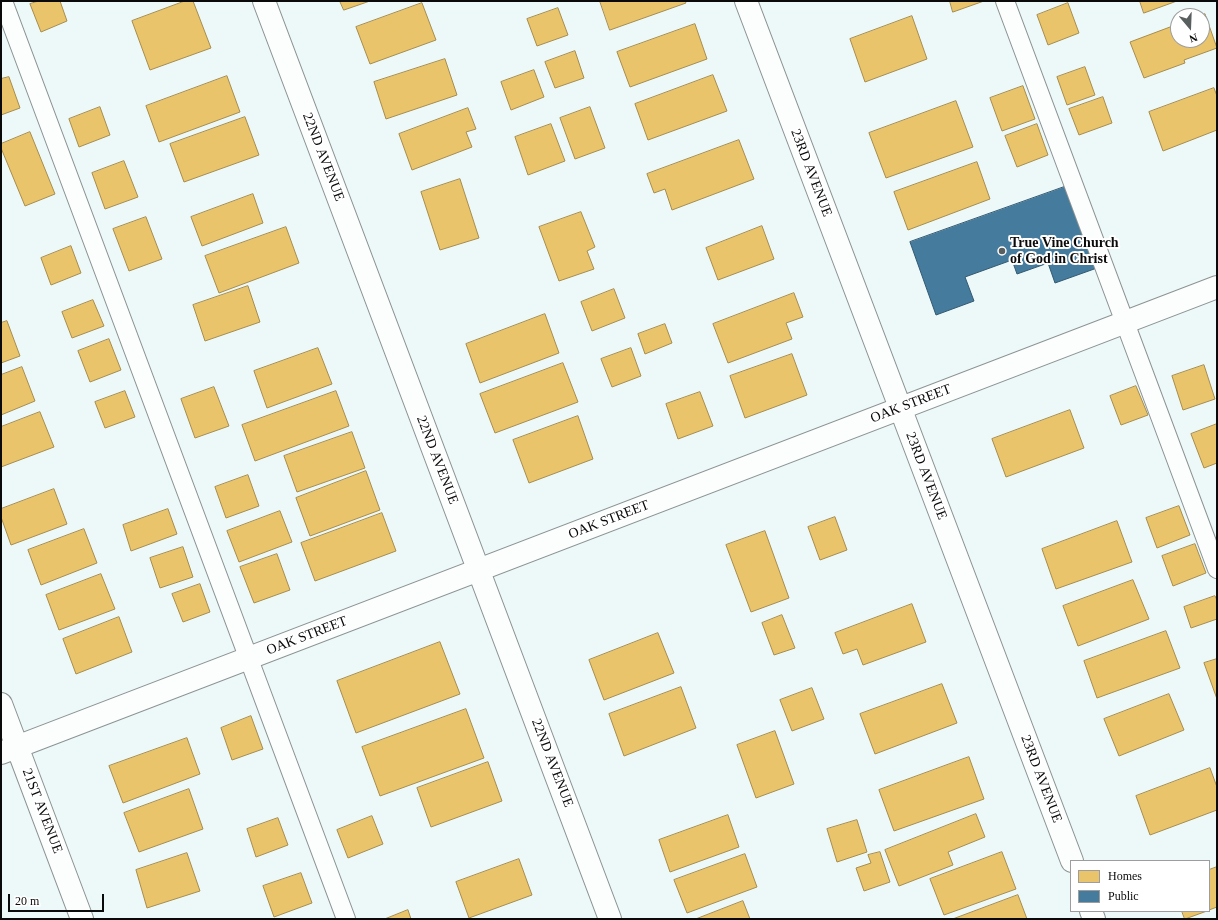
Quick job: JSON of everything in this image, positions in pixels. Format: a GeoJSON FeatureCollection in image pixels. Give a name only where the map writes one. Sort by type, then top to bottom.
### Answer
{"type":"FeatureCollection","features":[{"type":"Feature","properties":{"kind":"street","name":"22ND AVENUE"},"geometry":{"type":"LineString","coordinates":[[264,1],[610,919]]}},
{"type":"Feature","properties":{"kind":"street","name":"23RD AVENUE"},"geometry":{"type":"LineString","coordinates":[[746,1],[1072,860]]}},
{"type":"Feature","properties":{"kind":"street","name":"OAK STREET"},"geometry":{"type":"LineString","coordinates":[[9,750],[1217,287]]}},
{"type":"Feature","properties":{"kind":"street","name":"21ST AVENUE"},"geometry":{"type":"LineString","coordinates":[[1,704],[9,750],[82,919]]}},
{"type":"Feature","properties":{"kind":"lane"},"geometry":{"type":"LineString","coordinates":[[3,1],[346,919]]}},
{"type":"Feature","properties":{"kind":"lane"},"geometry":{"type":"LineString","coordinates":[[1005,1],[1217,569]]}},
{"type":"Feature","properties":{"kind":"building: Homes"},"geometry":{"type":"Polygon","coordinates":[[[39,1],[60,1],[67,21],[41,32],[30,4],[39,1]]]}},
{"type":"Feature","properties":{"kind":"building: Homes"},"geometry":{"type":"Polygon","coordinates":[[[185,1],[193,1],[211,48],[150,70],[132,21],[185,1]]]}},
{"type":"Feature","properties":{"kind":"building: Homes"},"geometry":{"type":"Polygon","coordinates":[[[340,1],[370,1],[344,10],[340,1]]]}},
{"type":"Feature","properties":{"kind":"building: Homes"},"geometry":{"type":"Polygon","coordinates":[[[600,1],[685,1],[686,3],[610,30],[600,1]]]}},
{"type":"Feature","properties":{"kind":"building: Homes"},"geometry":{"type":"Polygon","coordinates":[[[950,1],[984,1],[953,12],[950,1]]]}},
{"type":"Feature","properties":{"kind":"building: Homes"},"geometry":{"type":"Polygon","coordinates":[[[1140,1],[1177,1],[1144,13],[1140,1]]]}},
{"type":"Feature","properties":{"kind":"building: Homes"},"geometry":{"type":"Polygon","coordinates":[[[422,3],[436,40],[370,64],[356,27],[422,3]]]}},
{"type":"Feature","properties":{"kind":"building: Homes"},"geometry":{"type":"Polygon","coordinates":[[[1068,3],[1079,33],[1048,45],[1037,15],[1068,3]]]}},
{"type":"Feature","properties":{"kind":"building: Homes"},"geometry":{"type":"Polygon","coordinates":[[[558,8],[568,35],[537,46],[527,19],[558,8]]]}},
{"type":"Feature","properties":{"kind":"building: Homes"},"geometry":{"type":"Polygon","coordinates":[[[912,16],[927,59],[865,82],[850,39],[912,16]]]}},
{"type":"Feature","properties":{"kind":"building: Homes"},"geometry":{"type":"Polygon","coordinates":[[[695,24],[707,59],[630,87],[617,52],[695,24]]]}},
{"type":"Feature","properties":{"kind":"building: Homes"},"geometry":{"type":"Polygon","coordinates":[[[1170,27],[1170,48],[1210,48],[1210,28],[1217,48],[1184,60],[1185,63],[1144,78],[1130,42],[1170,27]]]}},
{"type":"Feature","properties":{"kind":"building: Homes"},"geometry":{"type":"Polygon","coordinates":[[[575,51],[584,78],[555,88],[545,62],[575,51]]]}},
{"type":"Feature","properties":{"kind":"building: Homes"},"geometry":{"type":"Polygon","coordinates":[[[445,59],[457,95],[386,119],[374,82],[445,59]]]}},
{"type":"Feature","properties":{"kind":"building: Homes"},"geometry":{"type":"Polygon","coordinates":[[[1085,67],[1095,95],[1067,105],[1057,77],[1085,67]]]}},
{"type":"Feature","properties":{"kind":"building: Homes"},"geometry":{"type":"Polygon","coordinates":[[[534,70],[544,97],[511,110],[501,82],[534,70]]]}},
{"type":"Feature","properties":{"kind":"building: Homes"},"geometry":{"type":"Polygon","coordinates":[[[713,75],[727,111],[648,140],[635,104],[713,75]]]}},
{"type":"Feature","properties":{"kind":"building: Homes"},"geometry":{"type":"Polygon","coordinates":[[[227,76],[240,112],[159,142],[146,106],[227,76]]]}},
{"type":"Feature","properties":{"kind":"building: Homes"},"geometry":{"type":"Polygon","coordinates":[[[9,77],[20,108],[1,115],[1,79],[9,77]]]}},
{"type":"Feature","properties":{"kind":"building: Homes"},"geometry":{"type":"Polygon","coordinates":[[[1023,86],[1035,119],[1002,131],[990,98],[1023,86]]]}},
{"type":"Feature","properties":{"kind":"building: Homes"},"geometry":{"type":"Polygon","coordinates":[[[1214,88],[1217,96],[1217,130],[1163,151],[1149,112],[1214,88]]]}},
{"type":"Feature","properties":{"kind":"building: Homes"},"geometry":{"type":"Polygon","coordinates":[[[1103,97],[1112,123],[1079,135],[1069,109],[1103,97]]]}},
{"type":"Feature","properties":{"kind":"building: Homes"},"geometry":{"type":"Polygon","coordinates":[[[956,101],[973,147],[886,178],[869,133],[956,101]]]}},
{"type":"Feature","properties":{"kind":"building: Homes"},"geometry":{"type":"Polygon","coordinates":[[[100,107],[110,135],[79,147],[69,119],[100,107]]]}},
{"type":"Feature","properties":{"kind":"building: Homes"},"geometry":{"type":"Polygon","coordinates":[[[590,107],[605,148],[575,159],[560,118],[590,107]]]}},
{"type":"Feature","properties":{"kind":"building: Homes"},"geometry":{"type":"Polygon","coordinates":[[[468,108],[476,129],[466,132],[472,147],[412,170],[399,134],[468,108]]]}},
{"type":"Feature","properties":{"kind":"building: Homes"},"geometry":{"type":"Polygon","coordinates":[[[245,117],[259,155],[184,182],[170,144],[245,117]]]}},
{"type":"Feature","properties":{"kind":"building: Homes"},"geometry":{"type":"Polygon","coordinates":[[[551,124],[565,161],[528,175],[515,137],[551,124]]]}},
{"type":"Feature","properties":{"kind":"building: Homes"},"geometry":{"type":"Polygon","coordinates":[[[1037,124],[1048,155],[1017,167],[1005,136],[1037,124]]]}},
{"type":"Feature","properties":{"kind":"building: Homes"},"geometry":{"type":"Polygon","coordinates":[[[30,132],[55,194],[25,206],[1,148],[1,144],[30,132]]]}},
{"type":"Feature","properties":{"kind":"building: Homes"},"geometry":{"type":"Polygon","coordinates":[[[739,140],[754,179],[672,210],[665,189],[654,193],[647,174],[739,140]]]}},
{"type":"Feature","properties":{"kind":"building: Homes"},"geometry":{"type":"Polygon","coordinates":[[[124,161],[138,197],[105,209],[92,173],[124,161]]]}},
{"type":"Feature","properties":{"kind":"building: Homes"},"geometry":{"type":"Polygon","coordinates":[[[977,162],[990,199],[908,230],[894,192],[977,162]]]}},
{"type":"Feature","properties":{"kind":"building: Homes"},"geometry":{"type":"Polygon","coordinates":[[[460,179],[479,238],[440,250],[421,192],[460,179]]]}},
{"type":"Feature","properties":{"kind":"building: Homes"},"geometry":{"type":"Polygon","coordinates":[[[253,194],[263,223],[202,246],[191,217],[253,194]]]}},
{"type":"Feature","properties":{"kind":"building: Homes"},"geometry":{"type":"Polygon","coordinates":[[[581,212],[595,247],[587,251],[594,269],[559,281],[539,227],[581,212]]]}},
{"type":"Feature","properties":{"kind":"building: Homes"},"geometry":{"type":"Polygon","coordinates":[[[146,217],[162,259],[129,271],[113,229],[146,217]]]}},
{"type":"Feature","properties":{"kind":"building: Homes"},"geometry":{"type":"Polygon","coordinates":[[[762,226],[774,259],[718,280],[706,248],[762,226]]]}},
{"type":"Feature","properties":{"kind":"building: Homes"},"geometry":{"type":"Polygon","coordinates":[[[286,227],[299,263],[219,293],[205,256],[286,227]]]}},
{"type":"Feature","properties":{"kind":"building: Homes"},"geometry":{"type":"Polygon","coordinates":[[[71,246],[81,273],[51,285],[41,258],[71,246]]]}},
{"type":"Feature","properties":{"kind":"building: Homes"},"geometry":{"type":"Polygon","coordinates":[[[248,286],[260,322],[205,341],[193,305],[248,286]]]}},
{"type":"Feature","properties":{"kind":"building: Homes"},"geometry":{"type":"Polygon","coordinates":[[[614,289],[625,318],[592,331],[581,302],[614,289]]]}},
{"type":"Feature","properties":{"kind":"building: Homes"},"geometry":{"type":"Polygon","coordinates":[[[794,293],[803,317],[786,323],[792,339],[728,363],[713,324],[794,293]]]}},
{"type":"Feature","properties":{"kind":"building: Homes"},"geometry":{"type":"Polygon","coordinates":[[[93,300],[104,326],[72,338],[62,312],[93,300]]]}},
{"type":"Feature","properties":{"kind":"building: Homes"},"geometry":{"type":"Polygon","coordinates":[[[545,314],[559,353],[480,383],[466,344],[545,314]]]}},
{"type":"Feature","properties":{"kind":"building: Homes"},"geometry":{"type":"Polygon","coordinates":[[[7,321],[20,356],[1,363],[1,323],[7,321]]]}},
{"type":"Feature","properties":{"kind":"building: Homes"},"geometry":{"type":"Polygon","coordinates":[[[665,324],[672,343],[645,354],[638,334],[665,324]]]}},
{"type":"Feature","properties":{"kind":"building: Homes"},"geometry":{"type":"Polygon","coordinates":[[[109,339],[121,370],[90,382],[78,351],[109,339]]]}},
{"type":"Feature","properties":{"kind":"building: Homes"},"geometry":{"type":"Polygon","coordinates":[[[318,348],[332,384],[267,408],[254,371],[318,348]]]}},
{"type":"Feature","properties":{"kind":"building: Homes"},"geometry":{"type":"Polygon","coordinates":[[[631,348],[641,376],[612,387],[601,359],[631,348]]]}},
{"type":"Feature","properties":{"kind":"building: Homes"},"geometry":{"type":"Polygon","coordinates":[[[792,354],[807,395],[745,418],[730,376],[792,354]]]}},
{"type":"Feature","properties":{"kind":"building: Homes"},"geometry":{"type":"Polygon","coordinates":[[[563,363],[578,402],[495,433],[480,394],[563,363]]]}},
{"type":"Feature","properties":{"kind":"building: Homes"},"geometry":{"type":"Polygon","coordinates":[[[1204,365],[1215,399],[1183,410],[1172,376],[1204,365]]]}},
{"type":"Feature","properties":{"kind":"building: Homes"},"geometry":{"type":"Polygon","coordinates":[[[22,367],[35,401],[1,415],[1,375],[22,367]]]}},
{"type":"Feature","properties":{"kind":"building: Homes"},"geometry":{"type":"Polygon","coordinates":[[[1136,386],[1148,415],[1121,425],[1110,396],[1136,386]]]}},
{"type":"Feature","properties":{"kind":"building: Homes"},"geometry":{"type":"Polygon","coordinates":[[[214,387],[229,426],[195,438],[181,399],[214,387]]]}},
{"type":"Feature","properties":{"kind":"building: Homes"},"geometry":{"type":"Polygon","coordinates":[[[125,391],[135,417],[105,428],[95,402],[125,391]]]}},
{"type":"Feature","properties":{"kind":"building: Homes"},"geometry":{"type":"Polygon","coordinates":[[[336,391],[349,426],[255,461],[242,425],[336,391]]]}},
{"type":"Feature","properties":{"kind":"building: Homes"},"geometry":{"type":"Polygon","coordinates":[[[700,392],[713,426],[678,439],[666,404],[700,392]]]}},
{"type":"Feature","properties":{"kind":"building: Homes"},"geometry":{"type":"Polygon","coordinates":[[[1070,410],[1084,448],[1006,477],[992,439],[1070,410]]]}},
{"type":"Feature","properties":{"kind":"building: Homes"},"geometry":{"type":"Polygon","coordinates":[[[40,412],[54,447],[1,467],[1,427],[40,412]]]}},
{"type":"Feature","properties":{"kind":"building: Homes"},"geometry":{"type":"Polygon","coordinates":[[[578,416],[593,459],[529,483],[513,440],[578,416]]]}},
{"type":"Feature","properties":{"kind":"building: Homes"},"geometry":{"type":"Polygon","coordinates":[[[1217,424],[1217,463],[1204,468],[1191,434],[1217,424]]]}},
{"type":"Feature","properties":{"kind":"building: Homes"},"geometry":{"type":"Polygon","coordinates":[[[352,432],[365,468],[297,492],[284,456],[352,432]]]}},
{"type":"Feature","properties":{"kind":"building: Homes"},"geometry":{"type":"Polygon","coordinates":[[[366,471],[380,510],[310,536],[296,498],[366,471]]]}},
{"type":"Feature","properties":{"kind":"building: Homes"},"geometry":{"type":"Polygon","coordinates":[[[248,475],[259,506],[226,518],[215,487],[248,475]]]}},
{"type":"Feature","properties":{"kind":"building: Homes"},"geometry":{"type":"Polygon","coordinates":[[[54,489],[67,524],[11,545],[1,517],[1,509],[54,489]]]}},
{"type":"Feature","properties":{"kind":"building: Homes"},"geometry":{"type":"Polygon","coordinates":[[[1179,506],[1190,535],[1157,548],[1146,518],[1179,506]]]}},
{"type":"Feature","properties":{"kind":"building: Homes"},"geometry":{"type":"Polygon","coordinates":[[[168,509],[177,534],[131,551],[123,525],[168,509]]]}},
{"type":"Feature","properties":{"kind":"building: Homes"},"geometry":{"type":"Polygon","coordinates":[[[280,511],[292,542],[239,562],[227,531],[280,511]]]}},
{"type":"Feature","properties":{"kind":"building: Homes"},"geometry":{"type":"Polygon","coordinates":[[[382,513],[396,551],[315,581],[301,543],[382,513]]]}},
{"type":"Feature","properties":{"kind":"building: Homes"},"geometry":{"type":"Polygon","coordinates":[[[835,517],[847,550],[820,560],[808,527],[835,517]]]}},
{"type":"Feature","properties":{"kind":"building: Homes"},"geometry":{"type":"Polygon","coordinates":[[[1117,521],[1132,562],[1056,589],[1042,549],[1117,521]]]}},
{"type":"Feature","properties":{"kind":"building: Homes"},"geometry":{"type":"Polygon","coordinates":[[[84,529],[97,563],[41,585],[28,550],[84,529]]]}},
{"type":"Feature","properties":{"kind":"building: Homes"},"geometry":{"type":"Polygon","coordinates":[[[765,531],[789,598],[751,612],[726,545],[765,531]]]}},
{"type":"Feature","properties":{"kind":"building: Homes"},"geometry":{"type":"Polygon","coordinates":[[[1195,544],[1206,573],[1173,586],[1162,556],[1195,544]]]}},
{"type":"Feature","properties":{"kind":"building: Homes"},"geometry":{"type":"Polygon","coordinates":[[[183,547],[193,577],[160,588],[150,558],[183,547]]]}},
{"type":"Feature","properties":{"kind":"building: Homes"},"geometry":{"type":"Polygon","coordinates":[[[277,554],[290,590],[254,603],[240,567],[277,554]]]}},
{"type":"Feature","properties":{"kind":"building: Homes"},"geometry":{"type":"Polygon","coordinates":[[[101,574],[115,609],[59,630],[46,595],[101,574]]]}},
{"type":"Feature","properties":{"kind":"building: Homes"},"geometry":{"type":"Polygon","coordinates":[[[1133,580],[1149,619],[1078,646],[1063,606],[1133,580]]]}},
{"type":"Feature","properties":{"kind":"building: Homes"},"geometry":{"type":"Polygon","coordinates":[[[200,584],[210,612],[183,622],[172,594],[200,584]]]}},
{"type":"Feature","properties":{"kind":"building: Homes"},"geometry":{"type":"Polygon","coordinates":[[[1215,596],[1217,600],[1217,619],[1191,628],[1184,607],[1215,596]]]}},
{"type":"Feature","properties":{"kind":"building: Homes"},"geometry":{"type":"Polygon","coordinates":[[[912,604],[926,642],[863,665],[857,649],[843,654],[835,633],[912,604]]]}},
{"type":"Feature","properties":{"kind":"building: Homes"},"geometry":{"type":"Polygon","coordinates":[[[782,615],[795,648],[774,655],[762,623],[782,615]]]}},
{"type":"Feature","properties":{"kind":"building: Homes"},"geometry":{"type":"Polygon","coordinates":[[[119,617],[132,652],[76,674],[63,639],[119,617]]]}},
{"type":"Feature","properties":{"kind":"building: Homes"},"geometry":{"type":"Polygon","coordinates":[[[1166,631],[1180,668],[1097,698],[1084,661],[1166,631]]]}},
{"type":"Feature","properties":{"kind":"building: Homes"},"geometry":{"type":"Polygon","coordinates":[[[658,633],[674,673],[604,700],[589,660],[658,633]]]}},
{"type":"Feature","properties":{"kind":"building: Homes"},"geometry":{"type":"Polygon","coordinates":[[[440,642],[460,694],[356,733],[337,681],[440,642]]]}},
{"type":"Feature","properties":{"kind":"building: Homes"},"geometry":{"type":"Polygon","coordinates":[[[1217,659],[1217,699],[1204,663],[1217,659]]]}},
{"type":"Feature","properties":{"kind":"building: Homes"},"geometry":{"type":"Polygon","coordinates":[[[942,684],[957,723],[875,754],[860,714],[942,684]]]}},
{"type":"Feature","properties":{"kind":"building: Homes"},"geometry":{"type":"Polygon","coordinates":[[[681,687],[696,728],[624,756],[609,714],[681,687]]]}},
{"type":"Feature","properties":{"kind":"building: Homes"},"geometry":{"type":"Polygon","coordinates":[[[812,688],[824,719],[792,731],[780,700],[812,688]]]}},
{"type":"Feature","properties":{"kind":"building: Homes"},"geometry":{"type":"Polygon","coordinates":[[[1169,694],[1184,730],[1119,756],[1104,719],[1169,694]]]}},
{"type":"Feature","properties":{"kind":"building: Homes"},"geometry":{"type":"Polygon","coordinates":[[[466,709],[484,758],[380,796],[362,747],[466,709]]]}},
{"type":"Feature","properties":{"kind":"building: Homes"},"geometry":{"type":"Polygon","coordinates":[[[251,716],[263,749],[232,760],[221,728],[251,716]]]}},
{"type":"Feature","properties":{"kind":"building: Homes"},"geometry":{"type":"Polygon","coordinates":[[[775,731],[794,784],[756,798],[737,745],[775,731]]]}},
{"type":"Feature","properties":{"kind":"building: Homes"},"geometry":{"type":"Polygon","coordinates":[[[187,738],[200,774],[123,803],[109,766],[187,738]]]}},
{"type":"Feature","properties":{"kind":"building: Homes"},"geometry":{"type":"Polygon","coordinates":[[[969,757],[984,799],[894,831],[879,790],[969,757]]]}},
{"type":"Feature","properties":{"kind":"building: Homes"},"geometry":{"type":"Polygon","coordinates":[[[488,762],[502,801],[431,827],[417,788],[488,762]]]}},
{"type":"Feature","properties":{"kind":"building: Homes"},"geometry":{"type":"Polygon","coordinates":[[[1210,768],[1217,787],[1217,810],[1150,835],[1136,796],[1210,768]]]}},
{"type":"Feature","properties":{"kind":"building: Homes"},"geometry":{"type":"Polygon","coordinates":[[[189,789],[203,829],[139,852],[124,813],[189,789]]]}},
{"type":"Feature","properties":{"kind":"building: Homes"},"geometry":{"type":"Polygon","coordinates":[[[976,814],[985,837],[948,852],[953,865],[899,886],[885,850],[976,814]]]}},
{"type":"Feature","properties":{"kind":"building: Homes"},"geometry":{"type":"Polygon","coordinates":[[[728,815],[739,847],[670,872],[659,840],[728,815]]]}},
{"type":"Feature","properties":{"kind":"building: Homes"},"geometry":{"type":"Polygon","coordinates":[[[372,816],[383,844],[348,858],[337,830],[372,816]]]}},
{"type":"Feature","properties":{"kind":"building: Homes"},"geometry":{"type":"Polygon","coordinates":[[[278,818],[288,845],[256,857],[247,829],[278,818]]]}},
{"type":"Feature","properties":{"kind":"building: Homes"},"geometry":{"type":"Polygon","coordinates":[[[857,820],[867,852],[837,862],[827,829],[857,820]]]}},
{"type":"Feature","properties":{"kind":"building: Homes"},"geometry":{"type":"Polygon","coordinates":[[[880,852],[890,882],[864,891],[856,868],[871,863],[868,855],[880,852]]]}},
{"type":"Feature","properties":{"kind":"building: Homes"},"geometry":{"type":"Polygon","coordinates":[[[1002,852],[1016,889],[944,915],[930,879],[1002,852]]]}},
{"type":"Feature","properties":{"kind":"building: Homes"},"geometry":{"type":"Polygon","coordinates":[[[187,853],[200,891],[147,908],[136,870],[187,853]]]}},
{"type":"Feature","properties":{"kind":"building: Homes"},"geometry":{"type":"Polygon","coordinates":[[[745,854],[757,887],[687,913],[674,880],[745,854]]]}},
{"type":"Feature","properties":{"kind":"building: Homes"},"geometry":{"type":"Polygon","coordinates":[[[519,859],[532,895],[469,918],[456,882],[519,859]]]}},
{"type":"Feature","properties":{"kind":"building: Homes"},"geometry":{"type":"Polygon","coordinates":[[[1217,867],[1217,907],[1210,910],[1210,870],[1217,867]]]}},
{"type":"Feature","properties":{"kind":"building: Homes"},"geometry":{"type":"Polygon","coordinates":[[[301,873],[312,903],[274,917],[263,886],[301,873]]]}},
{"type":"Feature","properties":{"kind":"building: Homes"},"geometry":{"type":"Polygon","coordinates":[[[1018,895],[1027,919],[953,919],[1018,895]]]}},
{"type":"Feature","properties":{"kind":"building: Homes"},"geometry":{"type":"Polygon","coordinates":[[[743,901],[750,919],[696,919],[743,901]]]}},
{"type":"Feature","properties":{"kind":"building: Homes"},"geometry":{"type":"Polygon","coordinates":[[[408,910],[411,919],[385,919],[408,910]]]}},
{"type":"Feature","properties":{"kind":"building: Homes"},"geometry":{"type":"Polygon","coordinates":[[[1182,912],[1204,912],[1185,919],[1182,912]]]}},
{"type":"Feature","properties":{"kind":"building: Public","name":"True Vine Church of God in Christ"},"geometry":{"type":"Polygon","coordinates":[[[1067,186],[1097,268],[1055,283],[1048,263],[1017,274],[1012,260],[965,277],[974,301],[936,315],[910,242],[1067,186]]]}},
{"type":"Feature","properties":{"kind":"place","name":"True Vine Church of God in Christ"},"geometry":{"type":"Point","coordinates":[1002,251]}}]}
